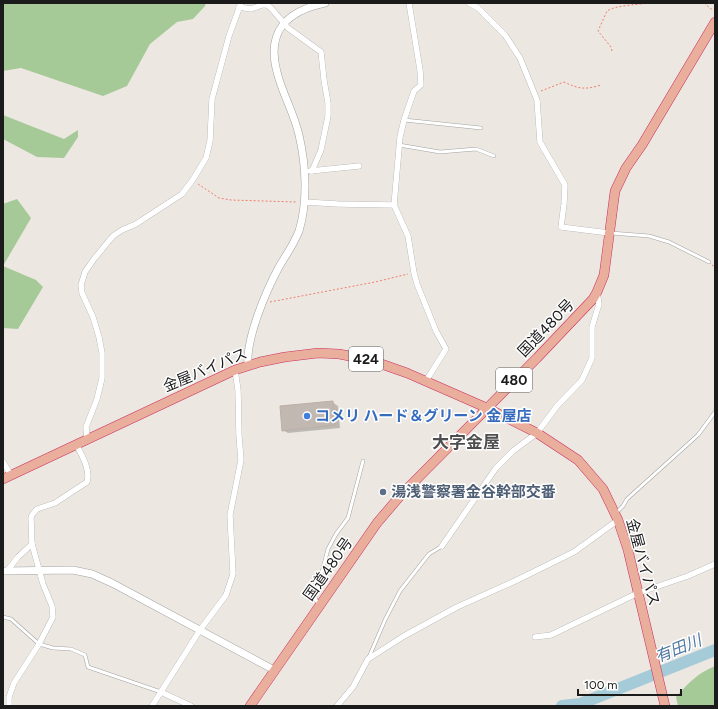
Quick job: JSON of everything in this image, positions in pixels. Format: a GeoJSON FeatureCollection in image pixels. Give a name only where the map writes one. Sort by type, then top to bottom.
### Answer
{"type":"FeatureCollection","features":[{"type":"Feature","properties":{"kind":"highway","name":"国道480号"},"geometry":{"type":"LineString","coordinates":[[250,706],[377,523],[400,496],[588,305],[597,292],[604,275],[615,191],[626,168],[642,145],[715,22]]}},
{"type":"Feature","properties":{"kind":"highway","name":"金屋バイパス"},"geometry":{"type":"LineString","coordinates":[[7,477],[235,370],[248,366],[296,355],[318,353],[338,354],[370,360],[389,366],[487,408],[537,433],[578,460],[603,489],[617,517],[628,550],[665,706]]}},
{"type":"Feature","properties":{"kind":"street"},"geometry":{"type":"LineString","coordinates":[[248,366],[248,346],[263,303],[280,266],[296,239],[302,222],[304,202],[303,156],[298,134],[275,64],[275,42],[277,35],[284,24],[292,16],[301,10],[325,3]]}},
{"type":"Feature","properties":{"kind":"street"},"geometry":{"type":"LineString","coordinates":[[409,3],[421,85],[414,91],[404,120],[399,145],[394,205],[408,236],[414,273],[432,322],[446,349],[426,381]]}},
{"type":"Feature","properties":{"kind":"street"},"geometry":{"type":"LineString","coordinates":[[469,3],[478,8],[505,35],[520,58],[537,100],[540,142],[565,185],[561,227],[609,233]]}},
{"type":"Feature","properties":{"kind":"street"},"geometry":{"type":"LineString","coordinates":[[88,438],[86,427],[97,399],[102,378],[102,353],[100,337],[93,316],[82,293],[81,285],[86,272],[94,259],[113,236],[136,224],[182,194],[206,158],[210,141],[212,99],[240,5],[251,10],[262,5],[271,8],[284,24],[299,38],[321,52],[328,102],[328,116],[321,150],[312,171]]}},
{"type":"Feature","properties":{"kind":"street"},"geometry":{"type":"LineString","coordinates":[[304,172],[359,166]]}},
{"type":"Feature","properties":{"kind":"street"},"geometry":{"type":"LineString","coordinates":[[304,202],[394,205]]}},
{"type":"Feature","properties":{"kind":"street"},"geometry":{"type":"LineString","coordinates":[[442,546],[496,468],[513,451],[537,433],[557,406],[582,380],[592,358],[592,328],[599,304],[597,292]]}},
{"type":"Feature","properties":{"kind":"street"},"geometry":{"type":"LineString","coordinates":[[152,706],[200,630],[226,595],[232,574],[230,515],[241,460],[238,390],[235,370]]}},
{"type":"Feature","properties":{"kind":"street"},"geometry":{"type":"LineString","coordinates":[[9,706],[9,697],[14,683],[39,644],[52,617],[52,606],[42,584],[40,571],[32,544],[31,518],[34,512],[64,498],[87,482],[87,470],[76,444]]}},
{"type":"Feature","properties":{"kind":"street"},"geometry":{"type":"LineString","coordinates":[[3,462],[7,477]]}},
{"type":"Feature","properties":{"kind":"street"},"geometry":{"type":"LineString","coordinates":[[337,706],[353,687],[368,659],[404,636],[457,607],[574,552],[617,517]]}},
{"type":"Feature","properties":{"kind":"street"},"geometry":{"type":"LineString","coordinates":[[5,571],[32,544]]}},
{"type":"Feature","properties":{"kind":"street"},"geometry":{"type":"LineString","coordinates":[[535,637],[546,637],[551,635],[715,564]]}},
{"type":"Feature","properties":{"kind":"street"},"geometry":{"type":"LineString","coordinates":[[5,571],[69,570],[92,574],[112,583],[274,670]]}},
{"type":"Feature","properties":{"kind":"street"},"geometry":{"type":"LineString","coordinates":[[161,692],[191,706]]}},
{"type":"Feature","properties":{"kind":"lane"},"geometry":{"type":"LineString","coordinates":[[404,120],[481,128]]}},
{"type":"Feature","properties":{"kind":"lane"},"geometry":{"type":"LineString","coordinates":[[399,145],[440,152],[476,149],[494,156]]}},
{"type":"Feature","properties":{"kind":"lane"},"geometry":{"type":"LineString","coordinates":[[609,233],[649,236],[669,242],[709,262]]}},
{"type":"Feature","properties":{"kind":"lane"},"geometry":{"type":"LineString","coordinates":[[617,517],[627,499],[698,435],[715,412]]}},
{"type":"Feature","properties":{"kind":"lane"},"geometry":{"type":"LineString","coordinates":[[319,606],[315,598],[328,549],[336,534],[348,518],[363,461]]}},
{"type":"Feature","properties":{"kind":"lane"},"geometry":{"type":"LineString","coordinates":[[368,659],[385,620],[400,592],[429,554],[442,546]]}},
{"type":"Feature","properties":{"kind":"lane"},"geometry":{"type":"LineString","coordinates":[[3,617],[11,619],[39,644],[52,648],[71,649],[85,655],[88,667],[161,692]]}},
{"type":"Feature","properties":{"kind":"path"},"geometry":{"type":"LineString","coordinates":[[612,51],[611,47],[598,31],[607,11],[609,9],[648,3]]}},
{"type":"Feature","properties":{"kind":"path"},"geometry":{"type":"LineString","coordinates":[[704,3],[711,9],[715,10]]}},
{"type":"Feature","properties":{"kind":"path"},"geometry":{"type":"LineString","coordinates":[[534,94],[564,82],[576,88],[588,89],[601,85]]}},
{"type":"Feature","properties":{"kind":"path"},"geometry":{"type":"LineString","coordinates":[[192,181],[219,198],[231,200],[304,202]]}},
{"type":"Feature","properties":{"kind":"path"},"geometry":{"type":"LineString","coordinates":[[263,303],[376,282],[414,273]]}},
{"type":"Feature","properties":{"kind":"green space"},"geometry":{"type":"Polygon","coordinates":[[[3,3],[206,3],[193,19],[177,22],[150,44],[127,86],[103,96],[21,68],[3,71],[3,3]]]}},
{"type":"Feature","properties":{"kind":"green space"},"geometry":{"type":"Polygon","coordinates":[[[3,115],[64,139],[78,130],[78,137],[64,158],[37,157],[3,139],[3,115]]]}},
{"type":"Feature","properties":{"kind":"green space"},"geometry":{"type":"Polygon","coordinates":[[[17,199],[31,218],[3,266],[3,204],[17,199]]]}},
{"type":"Feature","properties":{"kind":"green space"},"geometry":{"type":"Polygon","coordinates":[[[3,266],[36,280],[43,287],[18,329],[3,328],[3,266]]]}},
{"type":"Feature","properties":{"kind":"green space"},"geometry":{"type":"Polygon","coordinates":[[[715,666],[715,706],[678,706],[676,697],[685,687],[698,675],[715,666]]]}},
{"type":"Feature","properties":{"kind":"building","name":"コメリ ハード＆グリーン 金屋店"},"geometry":{"type":"Polygon","coordinates":[[[333,401],[335,425],[282,431],[280,406],[333,401]]]}},
{"type":"Feature","properties":{"kind":"waterway","name":"有田川"},"geometry":{"type":"LineString","coordinates":[[562,706],[580,704],[715,650]]}},
{"type":"Feature","properties":{"kind":"place","name":"コメリ ハード＆グリーン 金屋店"},"geometry":{"type":"Point","coordinates":[307,416]}},
{"type":"Feature","properties":{"kind":"place","name":"湯浅警察署金谷幹部交番"},"geometry":{"type":"Point","coordinates":[383,492]}},
{"type":"Feature","properties":{"kind":"district","name":"大字金屋"},"geometry":{"type":"Point","coordinates":[466,442]}}]}
